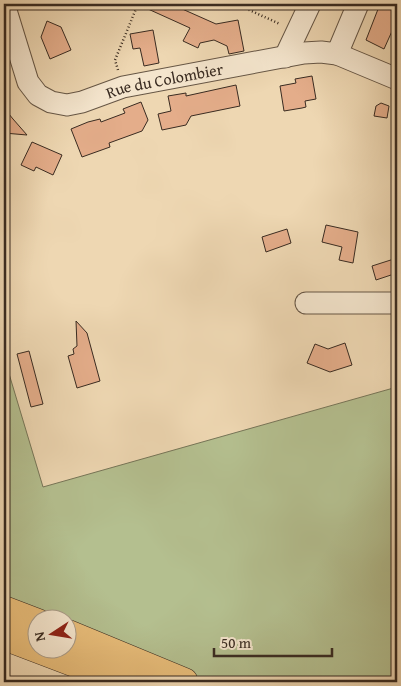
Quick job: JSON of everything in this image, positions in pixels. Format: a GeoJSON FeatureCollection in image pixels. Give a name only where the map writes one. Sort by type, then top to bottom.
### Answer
{"type":"FeatureCollection","features":[{"type":"Feature","properties":{"kind":"highway"},"geometry":{"type":"LineString","coordinates":[[4,610],[28,619]]}},
{"type":"Feature","properties":{"kind":"highway"},"geometry":{"type":"LineString","coordinates":[[4,636],[125,682]]}},
{"type":"Feature","properties":{"kind":"highway"},"geometry":{"type":"LineString","coordinates":[[78,638],[184,682]]}},
{"type":"Feature","properties":{"kind":"street","name":"Rue du Colombier"},"geometry":{"type":"LineString","coordinates":[[4,4],[28,82],[38,95],[51,102],[67,104],[82,102],[123,86],[285,57],[322,52],[337,54]]}},
{"type":"Feature","properties":{"kind":"street"},"geometry":{"type":"LineString","coordinates":[[285,57],[310,4]]}},
{"type":"Feature","properties":{"kind":"street"},"geometry":{"type":"LineString","coordinates":[[358,4],[337,54],[397,79]]}},
{"type":"Feature","properties":{"kind":"street"},"geometry":{"type":"LineString","coordinates":[[306,303],[397,303]]}},
{"type":"Feature","properties":{"kind":"path"},"geometry":{"type":"LineString","coordinates":[[123,86],[115,60],[138,4]]}},
{"type":"Feature","properties":{"kind":"path"},"geometry":{"type":"LineString","coordinates":[[236,4],[298,32]]}},
{"type":"Feature","properties":{"kind":"green space"},"geometry":{"type":"Polygon","coordinates":[[[7,367],[43,487],[397,387],[397,682],[156,682],[78,647],[78,608],[28,608],[28,616],[4,615],[4,368],[7,367]]]}},
{"type":"Feature","properties":{"kind":"building"},"geometry":{"type":"Polygon","coordinates":[[[137,4],[182,4],[180,8],[216,24],[238,20],[244,51],[229,54],[227,46],[214,40],[200,43],[198,48],[183,41],[190,28],[137,4]]]}},
{"type":"Feature","properties":{"kind":"building"},"geometry":{"type":"Polygon","coordinates":[[[380,4],[397,4],[397,20],[384,49],[366,40],[380,4]]]}},
{"type":"Feature","properties":{"kind":"building"},"geometry":{"type":"Polygon","coordinates":[[[47,21],[61,27],[71,50],[50,59],[41,37],[47,21]]]}},
{"type":"Feature","properties":{"kind":"building"},"geometry":{"type":"Polygon","coordinates":[[[153,30],[159,63],[144,66],[140,48],[133,49],[130,34],[153,30]]]}},
{"type":"Feature","properties":{"kind":"building"},"geometry":{"type":"Polygon","coordinates":[[[312,76],[316,99],[305,101],[306,107],[284,111],[280,86],[296,83],[295,79],[312,76]]]}},
{"type":"Feature","properties":{"kind":"building"},"geometry":{"type":"Polygon","coordinates":[[[236,85],[240,106],[191,116],[186,125],[162,130],[158,114],[171,111],[168,96],[186,93],[186,96],[236,85]]]}},
{"type":"Feature","properties":{"kind":"building"},"geometry":{"type":"Polygon","coordinates":[[[141,102],[148,120],[142,131],[109,143],[110,147],[82,157],[71,129],[88,122],[100,119],[101,122],[125,113],[123,109],[141,102]]]}},
{"type":"Feature","properties":{"kind":"building"},"geometry":{"type":"Polygon","coordinates":[[[381,103],[389,106],[387,118],[374,116],[376,106],[381,103]]]}},
{"type":"Feature","properties":{"kind":"building"},"geometry":{"type":"Polygon","coordinates":[[[4,108],[13,119],[27,135],[4,133],[4,108]]]}},
{"type":"Feature","properties":{"kind":"building"},"geometry":{"type":"Polygon","coordinates":[[[32,142],[62,155],[53,175],[36,167],[34,171],[21,165],[32,142]]]}},
{"type":"Feature","properties":{"kind":"building"},"geometry":{"type":"Polygon","coordinates":[[[326,225],[358,232],[353,263],[339,260],[342,247],[322,242],[326,225]]]}},
{"type":"Feature","properties":{"kind":"building"},"geometry":{"type":"Polygon","coordinates":[[[287,229],[291,243],[266,252],[262,237],[287,229]]]}},
{"type":"Feature","properties":{"kind":"building"},"geometry":{"type":"Polygon","coordinates":[[[397,258],[397,273],[376,280],[372,266],[397,258]]]}},
{"type":"Feature","properties":{"kind":"building"},"geometry":{"type":"Polygon","coordinates":[[[76,321],[87,333],[100,381],[77,388],[68,356],[74,354],[73,349],[77,346],[76,321]]]}},
{"type":"Feature","properties":{"kind":"building"},"geometry":{"type":"Polygon","coordinates":[[[345,343],[352,365],[330,372],[307,363],[315,344],[328,349],[345,343]]]}},
{"type":"Feature","properties":{"kind":"building"},"geometry":{"type":"Polygon","coordinates":[[[29,351],[43,404],[31,407],[17,354],[29,351]]]}}]}
